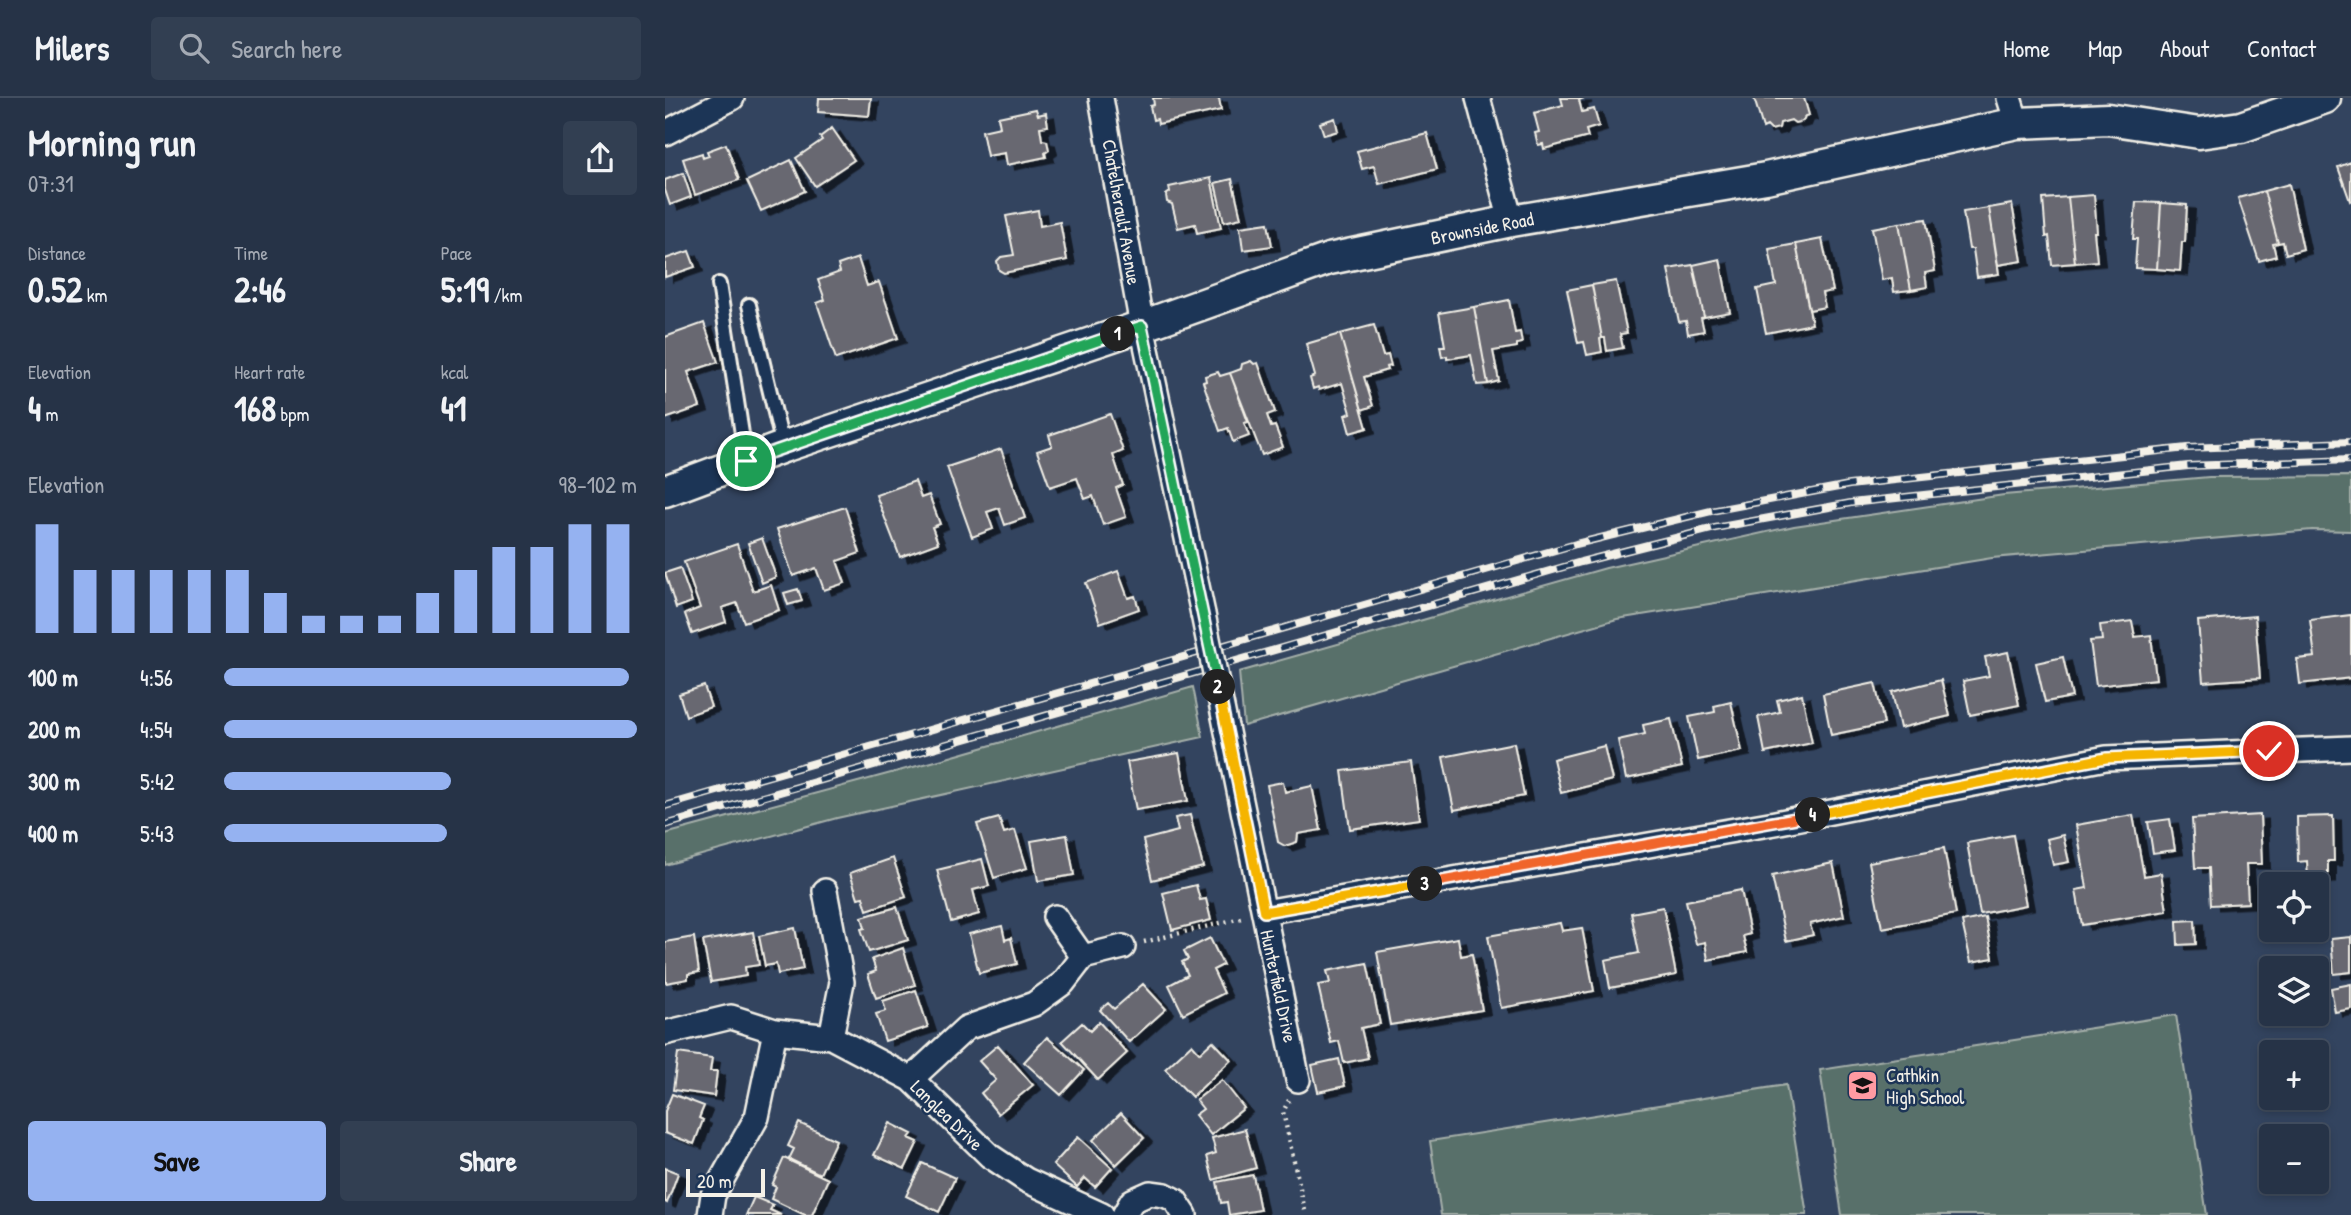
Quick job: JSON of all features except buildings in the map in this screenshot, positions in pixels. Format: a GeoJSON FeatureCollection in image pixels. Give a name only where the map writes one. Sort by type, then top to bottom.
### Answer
{"type":"FeatureCollection","features":[{"type":"Feature","properties":{"kind":"street"},"geometry":{"type":"LineString","coordinates":[[665,132],[732,98]]}},
{"type":"Feature","properties":{"kind":"street","name":"Chatelherault Avenue"},"geometry":{"type":"LineString","coordinates":[[1101,98],[1142,326]]}},
{"type":"Feature","properties":{"kind":"street"},"geometry":{"type":"LineString","coordinates":[[1478,98],[1511,221]]}},
{"type":"Feature","properties":{"kind":"street","name":"Brownside Road"},"geometry":{"type":"LineString","coordinates":[[665,491],[783,447],[1142,326],[1329,259],[1511,221],[1766,178],[2013,110],[2199,133],[2241,127],[2325,98]]}},
{"type":"Feature","properties":{"kind":"street","name":"Hunterfield Drive"},"geometry":{"type":"LineString","coordinates":[[1142,326],[1298,1080]]}},
{"type":"Feature","properties":{"kind":"street"},"geometry":{"type":"LineString","coordinates":[[1264,912],[1775,823],[2106,758],[2351,748]]}},
{"type":"Feature","properties":{"kind":"street"},"geometry":{"type":"LineString","coordinates":[[824,891],[842,982],[831,1037]]}},
{"type":"Feature","properties":{"kind":"street"},"geometry":{"type":"LineString","coordinates":[[1055,917],[1083,957]]}},
{"type":"Feature","properties":{"kind":"street"},"geometry":{"type":"LineString","coordinates":[[911,1079],[966,1028],[1034,1004],[1063,983],[1083,957],[1123,947]]}},
{"type":"Feature","properties":{"kind":"street","name":"Langlea Drive"},"geometry":{"type":"LineString","coordinates":[[665,1032],[731,1017],[775,1031],[831,1037],[911,1079],[990,1156],[1026,1180],[1103,1215]]}},
{"type":"Feature","properties":{"kind":"street"},"geometry":{"type":"LineString","coordinates":[[710,1215],[713,1195],[757,1117],[775,1031]]}},
{"type":"Feature","properties":{"kind":"street"},"geometry":{"type":"LineString","coordinates":[[1124,1215],[1132,1201],[1150,1193],[1165,1195],[1175,1200],[1185,1215]]}},
{"type":"Feature","properties":{"kind":"lane"},"geometry":{"type":"LineString","coordinates":[[719,284],[746,461]]}},
{"type":"Feature","properties":{"kind":"lane"},"geometry":{"type":"LineString","coordinates":[[749,305],[783,447]]}},
{"type":"Feature","properties":{"kind":"path"},"geometry":{"type":"LineString","coordinates":[[1123,947],[1264,912]]}},
{"type":"Feature","properties":{"kind":"path"},"geometry":{"type":"LineString","coordinates":[[1298,1080],[1283,1112],[1306,1215]]}},
{"type":"Feature","properties":{"kind":"green space"},"geometry":{"type":"Polygon","coordinates":[[[2351,476],[2351,531],[2312,530],[1992,558],[1617,619],[1244,726],[1239,672],[1606,568],[1794,526],[2004,495],[2209,477],[2351,476]]]}},
{"type":"Feature","properties":{"kind":"green space"},"geometry":{"type":"Polygon","coordinates":[[[1193,687],[1203,737],[837,818],[665,865],[665,834],[943,759],[1193,687]]]}},
{"type":"Feature","properties":{"kind":"green space"},"geometry":{"type":"Polygon","coordinates":[[[2176,1015],[2207,1215],[1842,1215],[1820,1070],[2176,1015]]]}},
{"type":"Feature","properties":{"kind":"green space"},"geometry":{"type":"Polygon","coordinates":[[[1786,1085],[1807,1215],[1441,1215],[1430,1141],[1786,1085]]]}},
{"type":"Feature","properties":{"kind":"railway"},"geometry":{"type":"LineString","coordinates":[[665,806],[1576,544],[1711,511],[1849,485],[2187,448],[2351,442]]}},
{"type":"Feature","properties":{"kind":"railway"},"geometry":{"type":"LineString","coordinates":[[665,825],[1581,562],[1715,528],[1851,503],[2188,466],[2351,460]]}},
{"type":"Feature","properties":{"kind":"place","name":"Cathkin High School"},"geometry":{"type":"Point","coordinates":[1863,1086]}},
{"type":"Feature","properties":{"kind":"route"},"geometry":{"type":"LineString","coordinates":[[746,461],[1142,326],[1264,912],[1775,823],[2106,758],[2269,751]]}}]}
